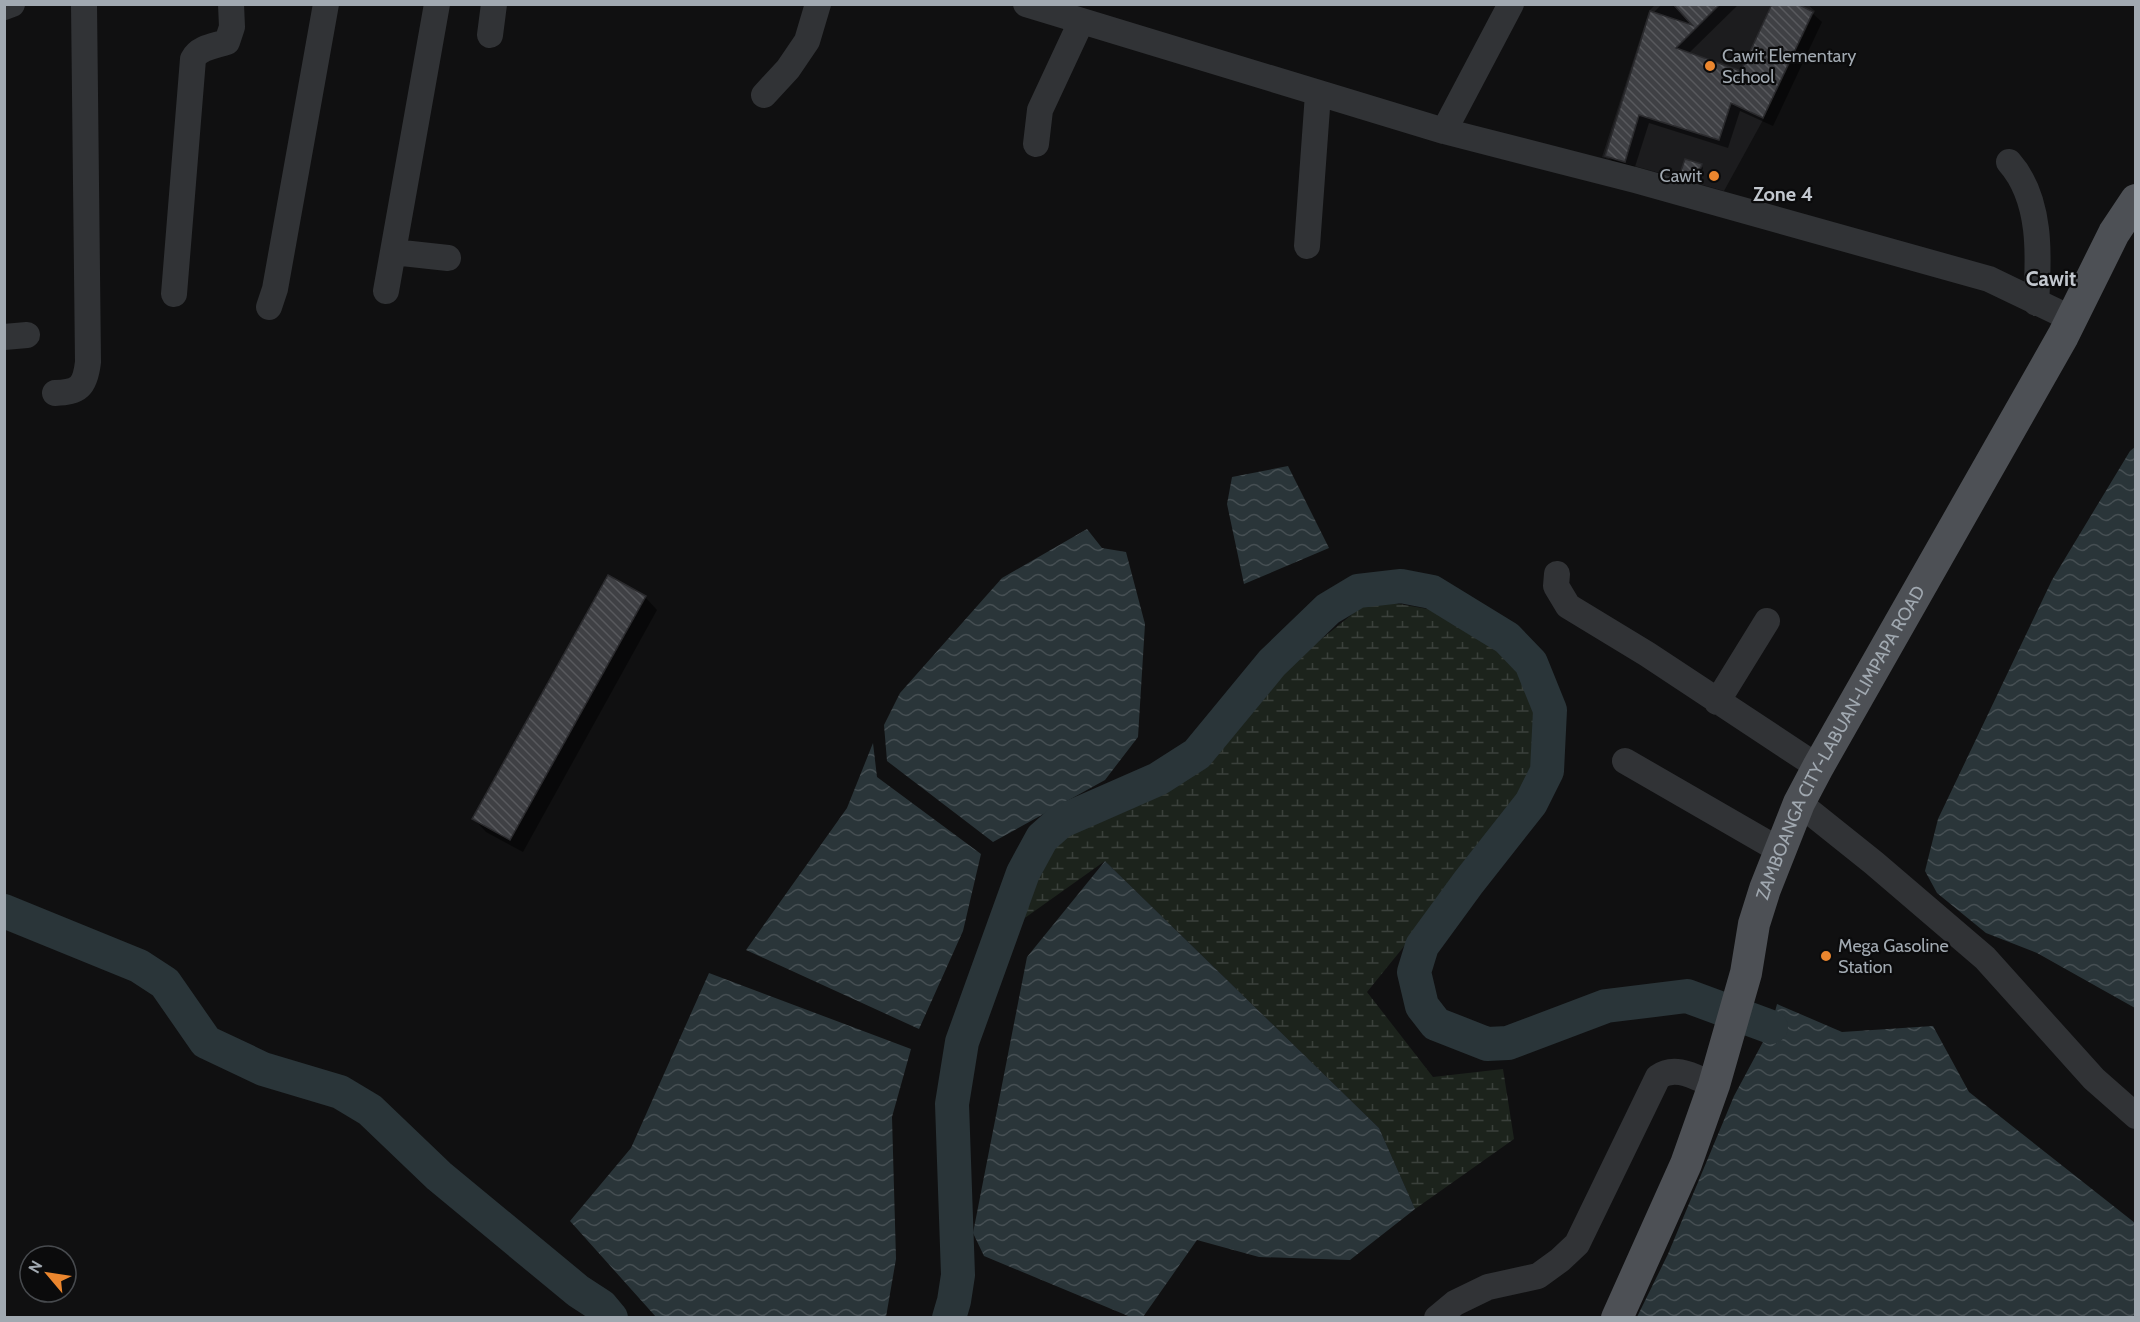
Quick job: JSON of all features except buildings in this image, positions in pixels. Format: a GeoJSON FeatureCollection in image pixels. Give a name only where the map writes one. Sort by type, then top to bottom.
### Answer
{"type":"FeatureCollection","features":[{"type":"Feature","properties":{"kind":"main road","name":"ZAMBOANGA CITY-LABUAN-LIMPAPA ROAD"},"geometry":{"type":"LineString","coordinates":[[1617,1317],[1686,1164],[1714,1085],[1746,973],[1754,924],[1765,889],[1800,803],[1818,767],[2072,319],[2114,233],[2136,200]]}},
{"type":"Feature","properties":{"kind":"street"},"geometry":{"type":"LineString","coordinates":[[4,7],[12,4]]}},
{"type":"Feature","properties":{"kind":"street"},"geometry":{"type":"LineString","coordinates":[[55,393],[76,390],[83,383],[88,362],[84,4]]}},
{"type":"Feature","properties":{"kind":"street"},"geometry":{"type":"LineString","coordinates":[[174,294],[193,59],[196,53],[227,42],[232,27],[231,4]]}},
{"type":"Feature","properties":{"kind":"street"},"geometry":{"type":"LineString","coordinates":[[269,307],[275,289],[326,4]]}},
{"type":"Feature","properties":{"kind":"street"},"geometry":{"type":"LineString","coordinates":[[386,291],[437,4]]}},
{"type":"Feature","properties":{"kind":"street"},"geometry":{"type":"LineString","coordinates":[[490,35],[495,4]]}},
{"type":"Feature","properties":{"kind":"street"},"geometry":{"type":"LineString","coordinates":[[764,95],[788,69],[807,41],[818,4]]}},
{"type":"Feature","properties":{"kind":"street"},"geometry":{"type":"LineString","coordinates":[[1026,4],[1444,131],[1635,180],[1989,279],[2072,319]]}},
{"type":"Feature","properties":{"kind":"street"},"geometry":{"type":"LineString","coordinates":[[1444,131],[1511,4]]}},
{"type":"Feature","properties":{"kind":"street"},"geometry":{"type":"LineString","coordinates":[[1036,144],[1040,110],[1081,22]]}},
{"type":"Feature","properties":{"kind":"street"},"geometry":{"type":"LineString","coordinates":[[1307,246],[1318,94]]}},
{"type":"Feature","properties":{"kind":"street"},"geometry":{"type":"LineString","coordinates":[[2009,162],[2026,186],[2032,215],[2038,268],[2036,303]]}},
{"type":"Feature","properties":{"kind":"street"},"geometry":{"type":"LineString","coordinates":[[393,252],[448,258]]}},
{"type":"Feature","properties":{"kind":"street"},"geometry":{"type":"LineString","coordinates":[[1557,573],[1556,586],[1568,606],[1647,654],[1818,767]]}},
{"type":"Feature","properties":{"kind":"street"},"geometry":{"type":"LineString","coordinates":[[1717,702],[1767,621]]}},
{"type":"Feature","properties":{"kind":"street"},"geometry":{"type":"LineString","coordinates":[[1625,761],[1781,851]]}},
{"type":"Feature","properties":{"kind":"street"},"geometry":{"type":"LineString","coordinates":[[1800,803],[1874,862],[1984,958],[2094,1079],[2136,1116]]}},
{"type":"Feature","properties":{"kind":"street"},"geometry":{"type":"LineString","coordinates":[[1437,1317],[1455,1303],[1488,1287],[1538,1276],[1577,1244],[1658,1077],[1676,1070],[1714,1085]]}},
{"type":"Feature","properties":{"kind":"shaded area","name":"Cawit Elementary School"},"geometry":{"type":"Polygon","coordinates":[[[1807,4],[1815,11],[1763,120],[1724,191],[1602,157],[1649,11],[1655,5],[1807,4]]]}},
{"type":"Feature","properties":{"kind":"green space"},"geometry":{"type":"Polygon","coordinates":[[[1371,599],[1450,613],[1527,674],[1540,751],[1505,822],[1367,992],[1433,1077],[1503,1069],[1514,1139],[1415,1209],[1379,1128],[1105,861],[1012,927],[1032,867],[1065,836],[1199,766],[1303,654],[1371,599]]]}},
{"type":"Feature","properties":{"kind":"water"},"geometry":{"type":"Polygon","coordinates":[[[2135,447],[2135,1008],[2037,953],[1986,933],[1937,893],[1925,871],[1938,819],[2052,580],[2130,451],[2135,447]]]}},
{"type":"Feature","properties":{"kind":"water"},"geometry":{"type":"Polygon","coordinates":[[[1288,466],[1329,548],[1244,584],[1227,504],[1232,477],[1288,466]]]}},
{"type":"Feature","properties":{"kind":"water"},"geometry":{"type":"Polygon","coordinates":[[[1087,529],[1102,548],[1126,552],[1145,624],[1138,737],[1105,780],[993,842],[887,761],[884,725],[900,693],[1002,578],[1087,529]]]}},
{"type":"Feature","properties":{"kind":"water"},"geometry":{"type":"Polygon","coordinates":[[[873,743],[877,777],[981,854],[963,931],[919,1029],[746,950],[847,808],[873,743]]]}},
{"type":"Feature","properties":{"kind":"water"},"geometry":{"type":"Polygon","coordinates":[[[1105,861],[1379,1128],[1415,1209],[1350,1260],[1259,1257],[1197,1240],[1143,1317],[1133,1318],[984,1256],[973,1233],[1027,957],[1105,861]]]}},
{"type":"Feature","properties":{"kind":"water"},"geometry":{"type":"Polygon","coordinates":[[[709,973],[911,1049],[892,1117],[896,1259],[886,1317],[656,1317],[570,1221],[631,1148],[709,973]]]}},
{"type":"Feature","properties":{"kind":"water"},"geometry":{"type":"Polygon","coordinates":[[[1777,1004],[1842,1032],[1933,1026],[1969,1092],[2135,1223],[2135,1317],[1637,1317],[1668,1254],[1734,1096],[1771,1027],[1777,1004]]]}},
{"type":"Feature","properties":{"kind":"waterway"},"geometry":{"type":"LineString","coordinates":[[949,1318],[958,1275],[952,1104],[962,1042],[1023,873],[1042,838],[1060,822],[1158,779],[1197,754],[1272,663],[1328,609],[1358,591],[1401,586],[1432,592],[1507,638],[1531,663],[1550,710],[1547,771],[1531,803],[1422,946],[1414,972],[1422,1006],[1436,1024],[1487,1044],[1508,1043],[1606,1006],[1687,996],[1771,1027]]}},
{"type":"Feature","properties":{"kind":"waterway"},"geometry":{"type":"LineString","coordinates":[[4,911],[139,966],[165,983],[206,1042],[263,1069],[340,1092],[370,1110],[439,1176],[578,1291],[601,1306],[611,1318]]}},
{"type":"Feature","properties":{"kind":"place","name":"Cawit Elementary School"},"geometry":{"type":"Point","coordinates":[1710,66]}},
{"type":"Feature","properties":{"kind":"place","name":"Cawit"},"geometry":{"type":"Point","coordinates":[1714,176]}},
{"type":"Feature","properties":{"kind":"place","name":"Mega Gasoline Station"},"geometry":{"type":"Point","coordinates":[1826,956]}},
{"type":"Feature","properties":{"kind":"district","name":"Zone 4"},"geometry":{"type":"Point","coordinates":[1783,194]}},
{"type":"Feature","properties":{"kind":"district","name":"Cawit"},"geometry":{"type":"Point","coordinates":[2051,278]}}]}
